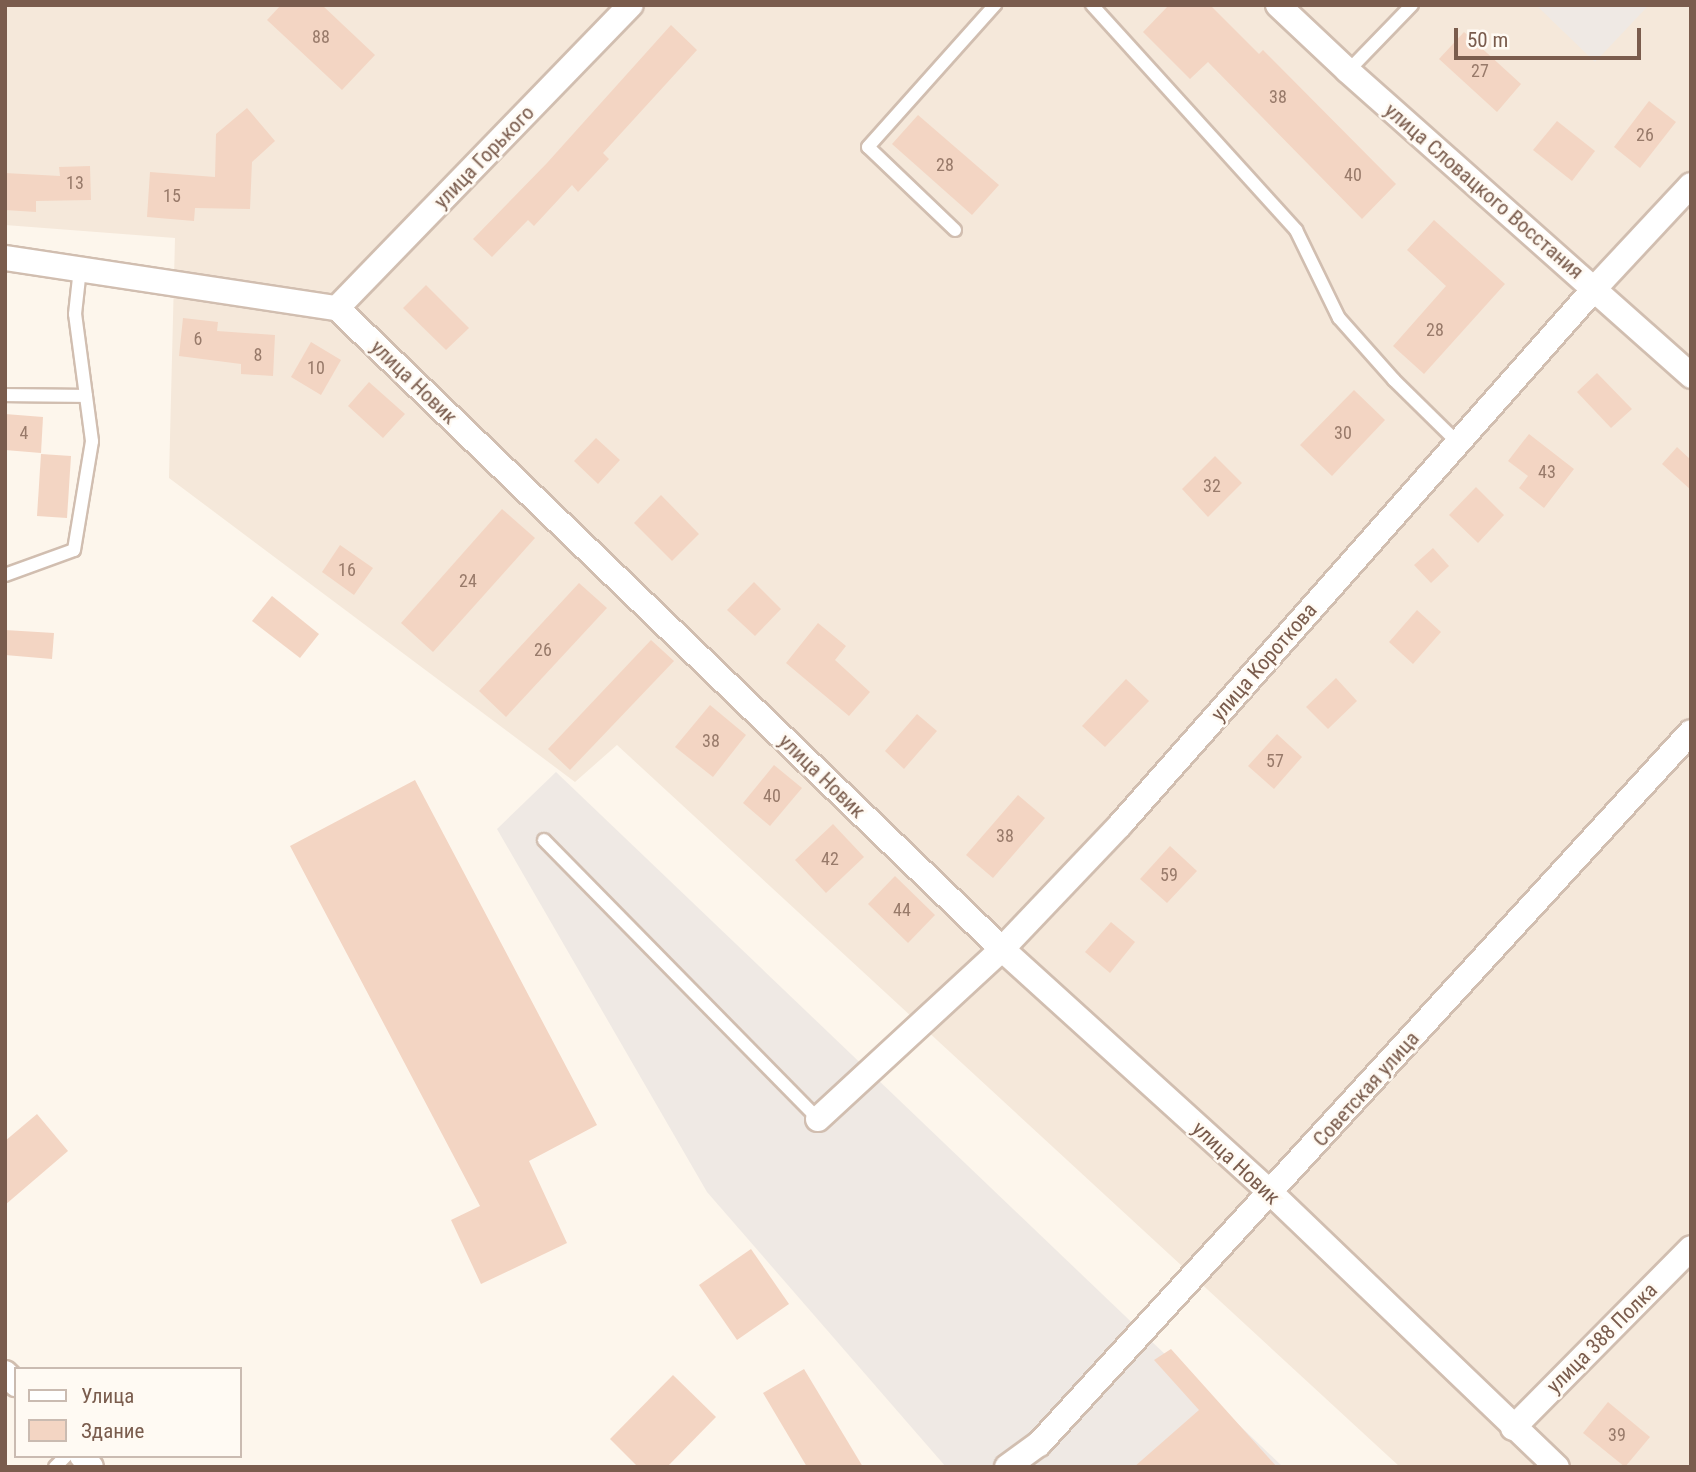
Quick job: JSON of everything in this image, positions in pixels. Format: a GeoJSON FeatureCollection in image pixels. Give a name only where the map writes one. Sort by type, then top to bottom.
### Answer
{"type":"FeatureCollection","features":[{"type":"Feature","properties":{"kind":"street","name":"улица Горького"},"geometry":{"type":"LineString","coordinates":[[337,308],[631,5]]}},
{"type":"Feature","properties":{"kind":"street","name":"улица Словацкого Восстания"},"geometry":{"type":"LineString","coordinates":[[1278,5],[1348,71],[1691,376]]}},
{"type":"Feature","properties":{"kind":"street","name":"улица Короткова"},"geometry":{"type":"LineString","coordinates":[[818,1119],[1002,949],[1120,825],[1594,289],[1691,185]]}},
{"type":"Feature","properties":{"kind":"street"},"geometry":{"type":"LineString","coordinates":[[5,258],[337,308]]}},
{"type":"Feature","properties":{"kind":"street","name":"улица Новик"},"geometry":{"type":"LineString","coordinates":[[337,308],[1002,949],[1270,1194],[1557,1467]]}},
{"type":"Feature","properties":{"kind":"street","name":"Советская улица"},"geometry":{"type":"LineString","coordinates":[[1007,1467],[1039,1444],[1691,732]]}},
{"type":"Feature","properties":{"kind":"street","name":"улица 388 Полка"},"geometry":{"type":"LineString","coordinates":[[1513,1428],[1691,1248]]}},
{"type":"Feature","properties":{"kind":"lane"},"geometry":{"type":"LineString","coordinates":[[956,230],[868,147],[995,5]]}},
{"type":"Feature","properties":{"kind":"lane"},"geometry":{"type":"LineString","coordinates":[[1092,5],[1296,230],[1339,318],[1394,380],[1458,443]]}},
{"type":"Feature","properties":{"kind":"lane"},"geometry":{"type":"LineString","coordinates":[[1348,71],[1412,5]]}},
{"type":"Feature","properties":{"kind":"lane"},"geometry":{"type":"LineString","coordinates":[[5,575],[74,550],[92,441],[75,314],[80,269]]}},
{"type":"Feature","properties":{"kind":"lane"},"geometry":{"type":"LineString","coordinates":[[5,395],[86,396]]}},
{"type":"Feature","properties":{"kind":"lane"},"geometry":{"type":"LineString","coordinates":[[544,840],[818,1119]]}},
{"type":"Feature","properties":{"kind":"shaded area"},"geometry":{"type":"Polygon","coordinates":[[[5,5],[1691,5],[1691,1467],[1400,1467],[617,745],[575,782],[169,478],[175,238],[5,225],[5,5]]]}},
{"type":"Feature","properties":{"kind":"shaded area"},"geometry":{"type":"Polygon","coordinates":[[[1536,5],[1649,5],[1595,62],[1536,5]]]}},
{"type":"Feature","properties":{"kind":"shaded area"},"geometry":{"type":"Polygon","coordinates":[[[556,772],[1283,1467],[946,1467],[707,1192],[497,829],[556,772]]]}},
{"type":"Feature","properties":{"kind":"building"},"geometry":{"type":"Polygon","coordinates":[[[281,5],[322,5],[375,55],[342,90],[267,20],[281,5]]]}},
{"type":"Feature","properties":{"kind":"building"},"geometry":{"type":"Polygon","coordinates":[[[1169,5],[1210,5],[1259,54],[1263,50],[1396,184],[1362,219],[1208,62],[1190,79],[1143,32],[1169,5]]]}},
{"type":"Feature","properties":{"kind":"building"},"geometry":{"type":"Polygon","coordinates":[[[671,25],[697,50],[603,153],[609,159],[578,192],[572,185],[534,226],[528,220],[492,257],[473,239],[547,163],[671,25]]]}},
{"type":"Feature","properties":{"kind":"building"},"geometry":{"type":"Polygon","coordinates":[[[1464,32],[1521,84],[1497,112],[1439,59],[1464,32]]]}},
{"type":"Feature","properties":{"kind":"building"},"geometry":{"type":"Polygon","coordinates":[[[1649,101],[1676,122],[1640,168],[1614,147],[1649,101]]]}},
{"type":"Feature","properties":{"kind":"building"},"geometry":{"type":"Polygon","coordinates":[[[247,108],[275,141],[252,162],[250,209],[195,208],[194,221],[147,217],[150,172],[215,177],[216,134],[247,108]]]}},
{"type":"Feature","properties":{"kind":"building"},"geometry":{"type":"Polygon","coordinates":[[[918,115],[999,185],[972,215],[892,144],[918,115]]]}},
{"type":"Feature","properties":{"kind":"building"},"geometry":{"type":"Polygon","coordinates":[[[1557,121],[1595,151],[1572,181],[1533,150],[1557,121]]]}},
{"type":"Feature","properties":{"kind":"building"},"geometry":{"type":"Polygon","coordinates":[[[90,166],[91,200],[36,201],[36,212],[5,210],[5,173],[60,176],[59,167],[90,166]]]}},
{"type":"Feature","properties":{"kind":"building"},"geometry":{"type":"Polygon","coordinates":[[[1434,220],[1505,284],[1424,374],[1393,346],[1446,286],[1407,250],[1434,220]]]}},
{"type":"Feature","properties":{"kind":"building"},"geometry":{"type":"Polygon","coordinates":[[[426,285],[469,328],[446,350],[403,308],[426,285]]]}},
{"type":"Feature","properties":{"kind":"building"},"geometry":{"type":"Polygon","coordinates":[[[183,318],[218,322],[217,331],[275,335],[273,376],[241,374],[241,364],[179,356],[183,318]]]}},
{"type":"Feature","properties":{"kind":"building"},"geometry":{"type":"Polygon","coordinates":[[[311,342],[341,360],[321,395],[291,377],[311,342]]]}},
{"type":"Feature","properties":{"kind":"building"},"geometry":{"type":"Polygon","coordinates":[[[1597,373],[1632,409],[1611,428],[1577,392],[1597,373]]]}},
{"type":"Feature","properties":{"kind":"building"},"geometry":{"type":"Polygon","coordinates":[[[369,382],[405,414],[383,438],[348,406],[369,382]]]}},
{"type":"Feature","properties":{"kind":"building"},"geometry":{"type":"Polygon","coordinates":[[[1354,390],[1385,420],[1332,476],[1300,445],[1354,390]]]}},
{"type":"Feature","properties":{"kind":"building"},"geometry":{"type":"Polygon","coordinates":[[[5,414],[43,417],[41,453],[5,450],[5,414]]]}},
{"type":"Feature","properties":{"kind":"building"},"geometry":{"type":"Polygon","coordinates":[[[1529,434],[1574,469],[1544,508],[1519,488],[1528,476],[1508,461],[1529,434]]]}},
{"type":"Feature","properties":{"kind":"building"},"geometry":{"type":"Polygon","coordinates":[[[596,438],[620,460],[598,484],[574,461],[596,438]]]}},
{"type":"Feature","properties":{"kind":"building"},"geometry":{"type":"Polygon","coordinates":[[[1677,447],[1691,460],[1691,490],[1662,464],[1677,447]]]}},
{"type":"Feature","properties":{"kind":"building"},"geometry":{"type":"Polygon","coordinates":[[[41,454],[71,456],[67,518],[37,516],[41,454]]]}},
{"type":"Feature","properties":{"kind":"building"},"geometry":{"type":"Polygon","coordinates":[[[1215,456],[1242,483],[1208,517],[1182,489],[1215,456]]]}},
{"type":"Feature","properties":{"kind":"building"},"geometry":{"type":"Polygon","coordinates":[[[1476,487],[1504,515],[1478,543],[1449,515],[1476,487]]]}},
{"type":"Feature","properties":{"kind":"building"},"geometry":{"type":"Polygon","coordinates":[[[661,495],[699,534],[672,561],[634,523],[661,495]]]}},
{"type":"Feature","properties":{"kind":"building"},"geometry":{"type":"Polygon","coordinates":[[[502,509],[535,538],[433,652],[401,623],[502,509]]]}},
{"type":"Feature","properties":{"kind":"building"},"geometry":{"type":"Polygon","coordinates":[[[340,545],[373,568],[354,595],[322,572],[340,545]]]}},
{"type":"Feature","properties":{"kind":"building"},"geometry":{"type":"Polygon","coordinates":[[[1433,548],[1449,566],[1431,583],[1414,565],[1433,548]]]}},
{"type":"Feature","properties":{"kind":"building"},"geometry":{"type":"Polygon","coordinates":[[[754,582],[781,609],[755,636],[727,610],[754,582]]]}},
{"type":"Feature","properties":{"kind":"building"},"geometry":{"type":"Polygon","coordinates":[[[579,583],[607,608],[506,717],[479,691],[579,583]]]}},
{"type":"Feature","properties":{"kind":"building"},"geometry":{"type":"Polygon","coordinates":[[[272,596],[319,634],[300,658],[252,621],[272,596]]]}},
{"type":"Feature","properties":{"kind":"building"},"geometry":{"type":"Polygon","coordinates":[[[1417,610],[1441,632],[1413,664],[1389,642],[1417,610]]]}},
{"type":"Feature","properties":{"kind":"building"},"geometry":{"type":"Polygon","coordinates":[[[818,623],[846,646],[835,660],[870,692],[849,716],[786,663],[818,623]]]}},
{"type":"Feature","properties":{"kind":"building"},"geometry":{"type":"Polygon","coordinates":[[[5,630],[54,633],[52,659],[5,655],[5,630]]]}},
{"type":"Feature","properties":{"kind":"building"},"geometry":{"type":"Polygon","coordinates":[[[651,640],[674,661],[570,770],[548,749],[651,640]]]}},
{"type":"Feature","properties":{"kind":"building"},"geometry":{"type":"Polygon","coordinates":[[[1336,678],[1357,701],[1328,729],[1306,707],[1336,678]]]}},
{"type":"Feature","properties":{"kind":"building"},"geometry":{"type":"Polygon","coordinates":[[[1126,679],[1149,701],[1105,747],[1082,726],[1126,679]]]}},
{"type":"Feature","properties":{"kind":"building"},"geometry":{"type":"Polygon","coordinates":[[[710,705],[746,735],[713,777],[675,747],[710,705]]]}},
{"type":"Feature","properties":{"kind":"building"},"geometry":{"type":"Polygon","coordinates":[[[917,714],[937,731],[904,769],[885,751],[917,714]]]}},
{"type":"Feature","properties":{"kind":"building"},"geometry":{"type":"Polygon","coordinates":[[[1277,734],[1302,757],[1274,789],[1248,766],[1277,734]]]}},
{"type":"Feature","properties":{"kind":"building"},"geometry":{"type":"Polygon","coordinates":[[[774,765],[802,788],[770,826],[743,803],[774,765]]]}},
{"type":"Feature","properties":{"kind":"building"},"geometry":{"type":"Polygon","coordinates":[[[415,780],[597,1125],[529,1161],[567,1243],[481,1284],[451,1220],[480,1206],[290,846],[415,780]]]}},
{"type":"Feature","properties":{"kind":"building"},"geometry":{"type":"Polygon","coordinates":[[[1018,795],[1045,818],[993,878],[966,855],[1018,795]]]}},
{"type":"Feature","properties":{"kind":"building"},"geometry":{"type":"Polygon","coordinates":[[[833,824],[864,857],[826,893],[795,860],[833,824]]]}},
{"type":"Feature","properties":{"kind":"building"},"geometry":{"type":"Polygon","coordinates":[[[1170,846],[1197,871],[1167,903],[1140,879],[1170,846]]]}},
{"type":"Feature","properties":{"kind":"building"},"geometry":{"type":"Polygon","coordinates":[[[895,876],[935,915],[908,943],[868,904],[895,876]]]}},
{"type":"Feature","properties":{"kind":"building"},"geometry":{"type":"Polygon","coordinates":[[[1111,922],[1135,942],[1110,973],[1085,952],[1111,922]]]}},
{"type":"Feature","properties":{"kind":"building"},"geometry":{"type":"Polygon","coordinates":[[[37,1114],[68,1151],[5,1205],[5,1141],[37,1114]]]}},
{"type":"Feature","properties":{"kind":"building"},"geometry":{"type":"Polygon","coordinates":[[[751,1249],[789,1304],[737,1340],[699,1285],[751,1249]]]}},
{"type":"Feature","properties":{"kind":"building"},"geometry":{"type":"Polygon","coordinates":[[[1171,1349],[1277,1467],[1134,1467],[1199,1410],[1154,1360],[1171,1349]]]}},
{"type":"Feature","properties":{"kind":"building"},"geometry":{"type":"Polygon","coordinates":[[[804,1369],[863,1467],[807,1467],[763,1393],[804,1369]]]}},
{"type":"Feature","properties":{"kind":"building"},"geometry":{"type":"Polygon","coordinates":[[[673,1375],[716,1417],[667,1467],[638,1467],[610,1439],[673,1375]]]}},
{"type":"Feature","properties":{"kind":"building"},"geometry":{"type":"Polygon","coordinates":[[[1608,1402],[1650,1437],[1625,1467],[1583,1433],[1608,1402]]]}}]}
